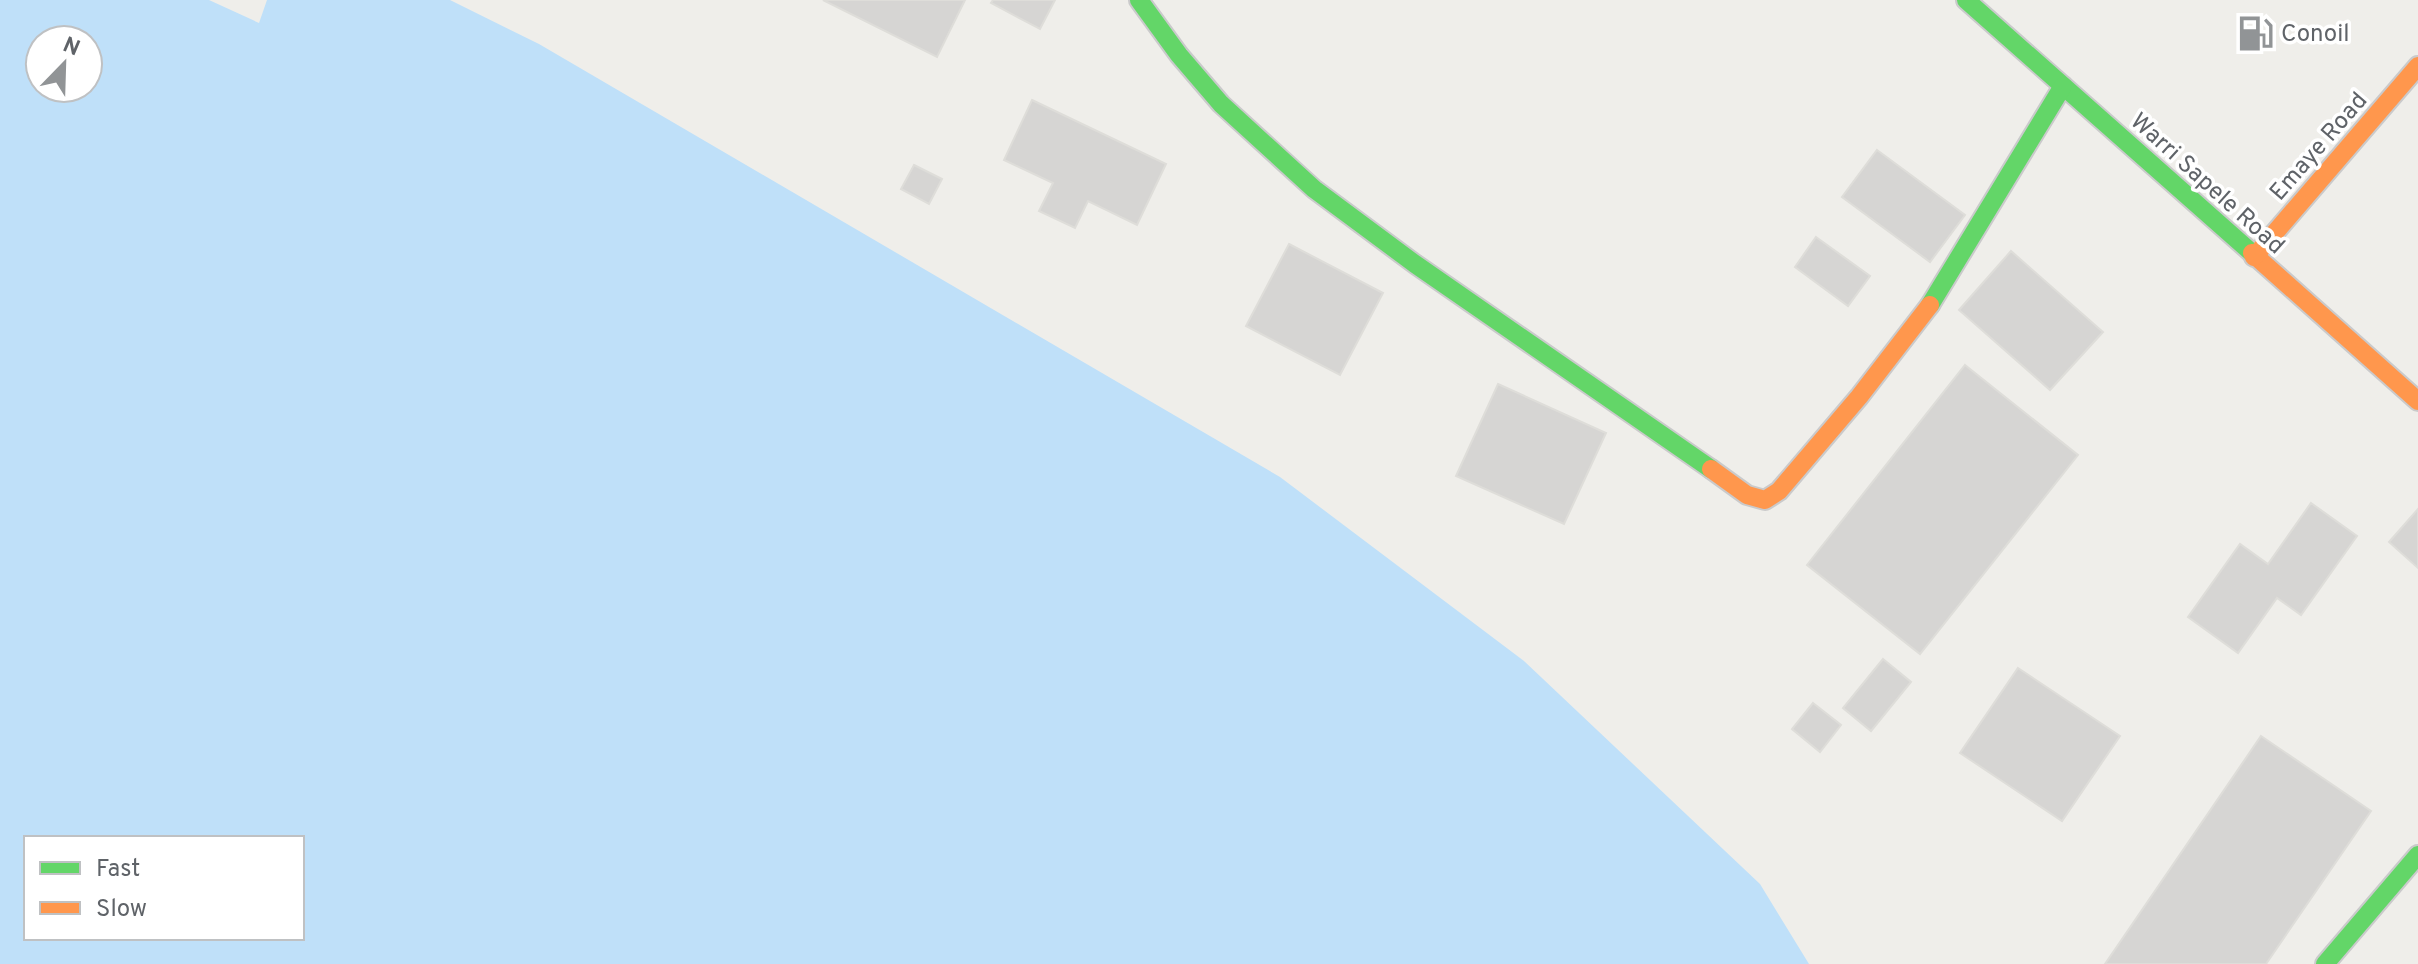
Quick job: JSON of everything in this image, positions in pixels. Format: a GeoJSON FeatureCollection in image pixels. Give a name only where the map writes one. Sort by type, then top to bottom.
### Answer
{"type":"FeatureCollection","features":[{"type":"Feature","properties":{"kind":"street"},"geometry":{"type":"LineString","coordinates":[[1139,0],[1171,49],[1216,100],[1272,157],[1342,215],[1747,495],[1765,500],[1779,491],[1859,397],[1943,288],[2063,86]]}},
{"type":"Feature","properties":{"kind":"street","name":"Warri Sapele Road"},"geometry":{"type":"LineString","coordinates":[[1966,0],[2418,401]]}},
{"type":"Feature","properties":{"kind":"street","name":"Emaye Road"},"geometry":{"type":"LineString","coordinates":[[2254,257],[2418,66]]}},
{"type":"Feature","properties":{"kind":"street"},"geometry":{"type":"LineString","coordinates":[[2325,964],[2418,855]]}},
{"type":"Feature","properties":{"kind":"water"},"geometry":{"type":"Polygon","coordinates":[[[0,0],[450,0],[539,44],[1280,477],[1524,661],[1760,884],[1809,964],[0,964],[0,0]]]}},
{"type":"Feature","properties":{"kind":"pier"},"geometry":{"type":"Polygon","coordinates":[[[209,0],[267,0],[259,23],[209,0]]]}},
{"type":"Feature","properties":{"kind":"building"},"geometry":{"type":"Polygon","coordinates":[[[823,0],[965,0],[937,57],[823,0]]]}},
{"type":"Feature","properties":{"kind":"building"},"geometry":{"type":"Polygon","coordinates":[[[993,0],[1055,0],[1040,29],[991,3],[993,0]]]}},
{"type":"Feature","properties":{"kind":"building"},"geometry":{"type":"Polygon","coordinates":[[[1032,100],[1166,164],[1137,225],[1088,201],[1075,228],[1039,211],[1053,183],[1004,160],[1032,100]]]}},
{"type":"Feature","properties":{"kind":"building"},"geometry":{"type":"Polygon","coordinates":[[[1877,150],[1965,215],[1930,262],[1842,197],[1877,150]]]}},
{"type":"Feature","properties":{"kind":"building"},"geometry":{"type":"Polygon","coordinates":[[[914,165],[942,179],[929,204],[901,189],[914,165]]]}},
{"type":"Feature","properties":{"kind":"building"},"geometry":{"type":"Polygon","coordinates":[[[1816,237],[1870,276],[1848,306],[1795,267],[1816,237]]]}},
{"type":"Feature","properties":{"kind":"building"},"geometry":{"type":"Polygon","coordinates":[[[1289,244],[1383,293],[1340,375],[1246,326],[1289,244]]]}},
{"type":"Feature","properties":{"kind":"building"},"geometry":{"type":"Polygon","coordinates":[[[2011,251],[2103,332],[2050,390],[1959,310],[2011,251]]]}},
{"type":"Feature","properties":{"kind":"building"},"geometry":{"type":"Polygon","coordinates":[[[1965,365],[2078,455],[1920,654],[1807,565],[1965,365]]]}},
{"type":"Feature","properties":{"kind":"building"},"geometry":{"type":"Polygon","coordinates":[[[1498,384],[1606,433],[1564,524],[1456,476],[1498,384]]]}},
{"type":"Feature","properties":{"kind":"building"},"geometry":{"type":"Polygon","coordinates":[[[2311,503],[2357,536],[2301,615],[2277,598],[2238,653],[2188,617],[2240,544],[2268,564],[2311,503]]]}},
{"type":"Feature","properties":{"kind":"building"},"geometry":{"type":"Polygon","coordinates":[[[2418,509],[2418,568],[2389,542],[2418,509]]]}},
{"type":"Feature","properties":{"kind":"building"},"geometry":{"type":"Polygon","coordinates":[[[1883,659],[1911,682],[1871,731],[1843,708],[1883,659]]]}},
{"type":"Feature","properties":{"kind":"building"},"geometry":{"type":"Polygon","coordinates":[[[2018,668],[2120,736],[2062,821],[1960,753],[2018,668]]]}},
{"type":"Feature","properties":{"kind":"building"},"geometry":{"type":"Polygon","coordinates":[[[1813,703],[1841,725],[1820,752],[1792,729],[1813,703]]]}},
{"type":"Feature","properties":{"kind":"building"},"geometry":{"type":"Polygon","coordinates":[[[2261,736],[2371,811],[2266,964],[2105,964],[2261,736]]]}},
{"type":"Feature","properties":{"kind":"traffic: fast"},"geometry":{"type":"LineString","coordinates":[[1139,0],[1179,55],[1221,104],[1314,189],[1415,264],[1711,469]]}},
{"type":"Feature","properties":{"kind":"traffic: fast"},"geometry":{"type":"LineString","coordinates":[[1966,0],[2252,253]]}},
{"type":"Feature","properties":{"kind":"traffic: fast"},"geometry":{"type":"LineString","coordinates":[[1930,305],[2063,86]]}},
{"type":"Feature","properties":{"kind":"traffic: fast"},"geometry":{"type":"LineString","coordinates":[[2325,964],[2418,855]]}},
{"type":"Feature","properties":{"kind":"traffic: slow"},"geometry":{"type":"LineString","coordinates":[[2254,257],[2418,66]]}},
{"type":"Feature","properties":{"kind":"traffic: slow"},"geometry":{"type":"LineString","coordinates":[[2252,253],[2418,401]]}},
{"type":"Feature","properties":{"kind":"traffic: slow"},"geometry":{"type":"LineString","coordinates":[[1711,469],[1747,495],[1765,500],[1779,491],[1859,397],[1930,305]]}},
{"type":"Feature","properties":{"kind":"place","name":"Conoil"},"geometry":{"type":"Point","coordinates":[2255,33]}}]}
